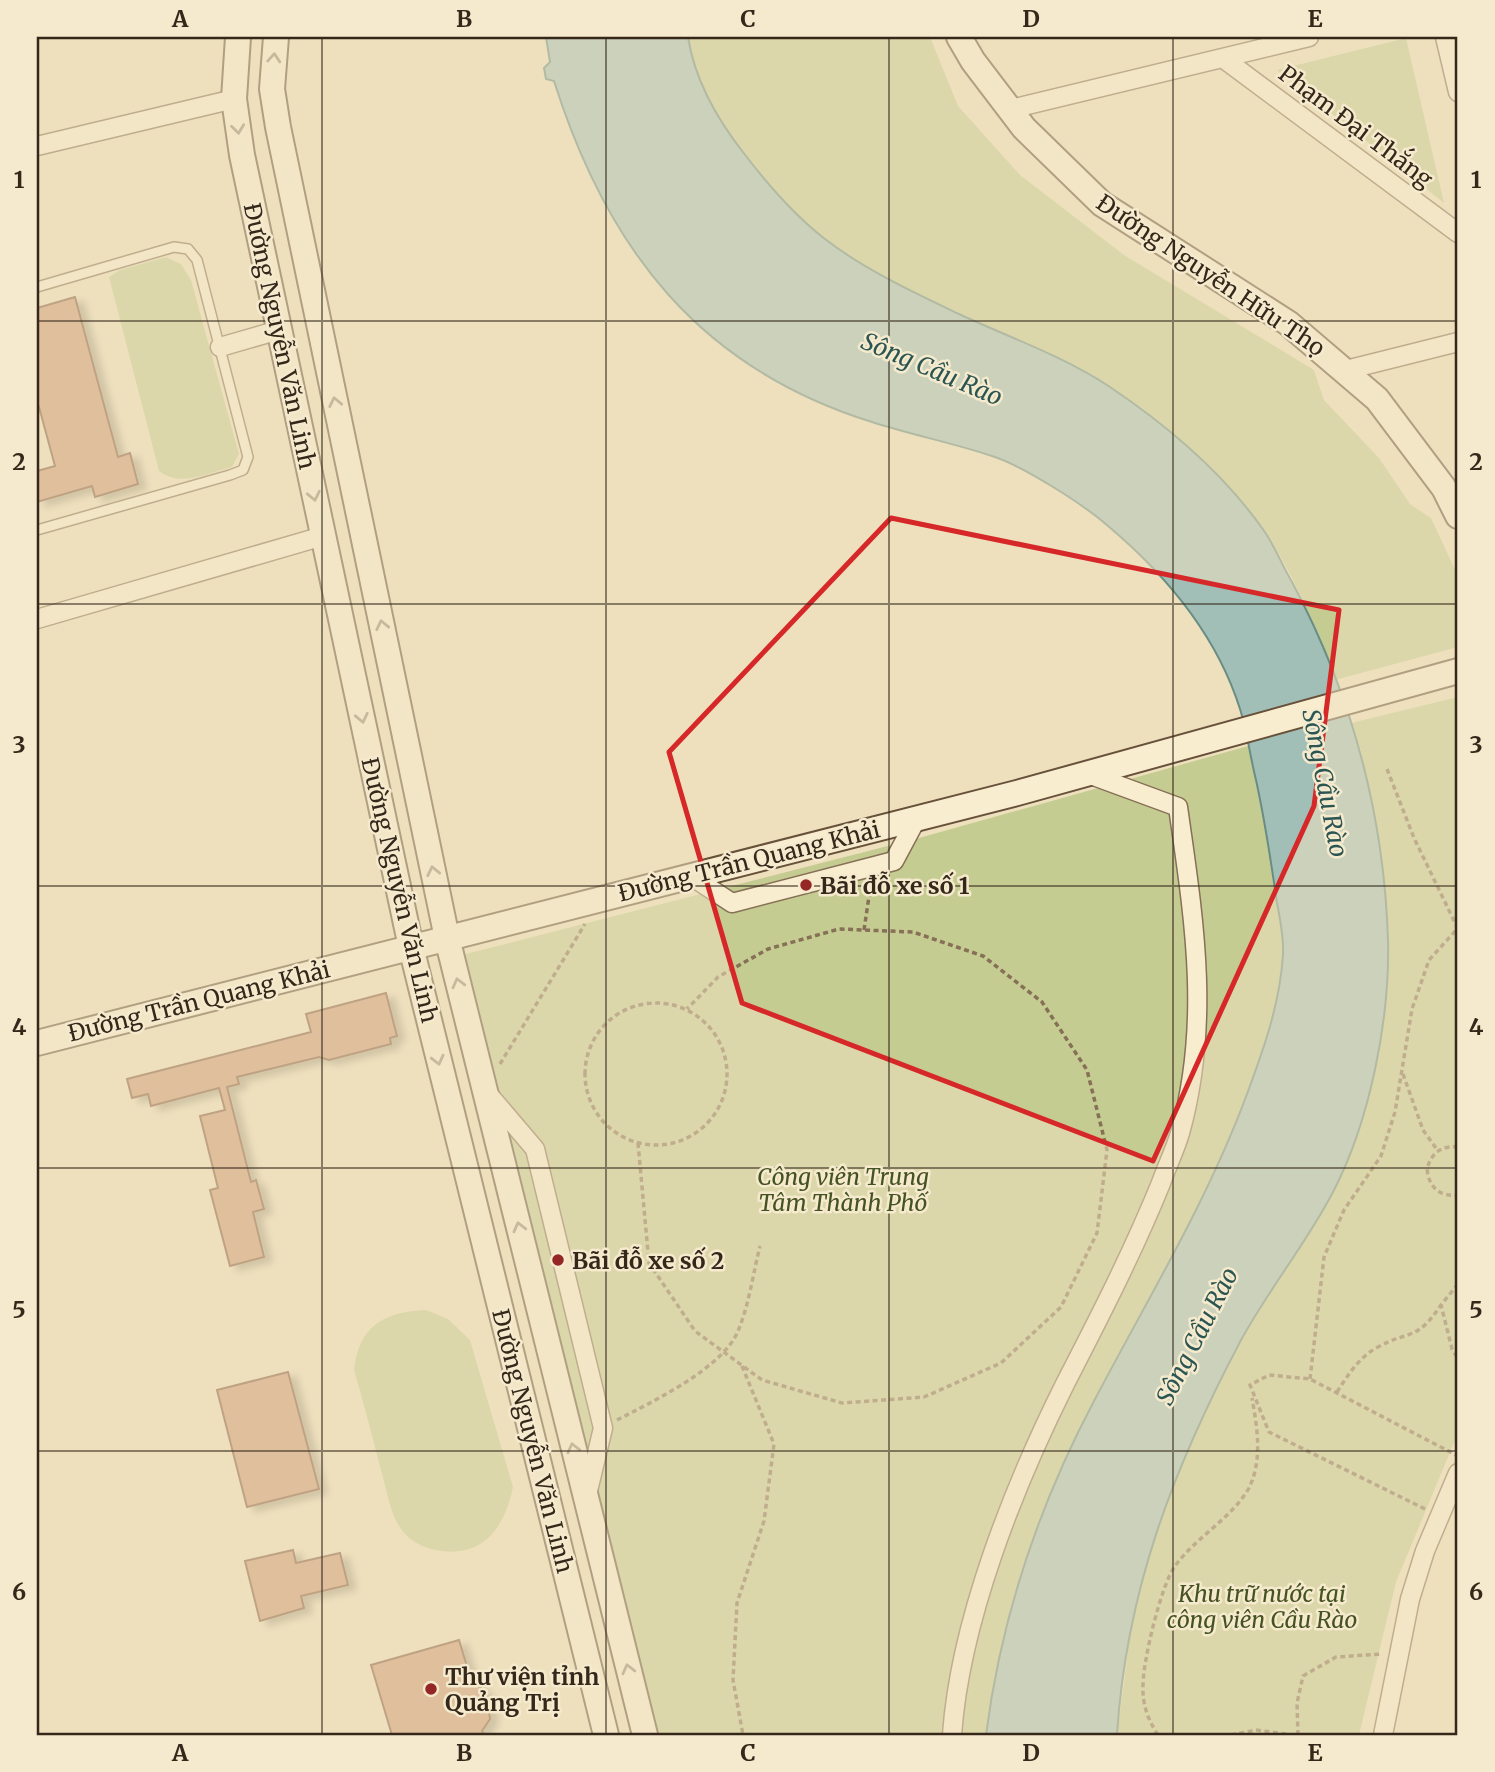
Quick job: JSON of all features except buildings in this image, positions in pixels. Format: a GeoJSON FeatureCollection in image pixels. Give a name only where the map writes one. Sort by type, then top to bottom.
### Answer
{"type":"FeatureCollection","features":[{"type":"Feature","properties":{"kind":"street","name":"Đường Nguyễn Văn Linh"},"geometry":{"type":"LineString","coordinates":[[238,37],[234,99],[242,155],[411,947],[606,1735]]}},
{"type":"Feature","properties":{"kind":"street","name":"Đường Nguyễn Văn Linh"},"geometry":{"type":"LineString","coordinates":[[276,37],[272,89],[278,127],[447,938],[645,1735]]}},
{"type":"Feature","properties":{"kind":"street","name":"Đường Nguyễn Hữu Thọ"},"geometry":{"type":"LineString","coordinates":[[959,37],[973,61],[1024,128],[1102,204],[1288,323],[1377,398],[1451,486],[1458,516]]}},
{"type":"Feature","properties":{"kind":"street"},"geometry":{"type":"LineString","coordinates":[[1011,109],[1309,37]]}},
{"type":"Feature","properties":{"kind":"street"},"geometry":{"type":"LineString","coordinates":[[1445,37],[1458,92]]}},
{"type":"Feature","properties":{"kind":"street","name":"Phạm Đại Thắng"},"geometry":{"type":"LineString","coordinates":[[1224,59],[1458,233]]}},
{"type":"Feature","properties":{"kind":"street"},"geometry":{"type":"LineString","coordinates":[[37,146],[234,99]]}},
{"type":"Feature","properties":{"kind":"street"},"geometry":{"type":"LineString","coordinates":[[220,347],[279,330]]}},
{"type":"Feature","properties":{"kind":"street"},"geometry":{"type":"LineString","coordinates":[[1346,370],[1458,342]]}},
{"type":"Feature","properties":{"kind":"street"},"geometry":{"type":"LineString","coordinates":[[37,619],[323,536]]}},
{"type":"Feature","properties":{"kind":"street","name":"Đường Trần Quang Khải"},"geometry":{"type":"LineString","coordinates":[[37,1043],[1088,774],[1458,671]]}},
{"type":"Feature","properties":{"kind":"street"},"geometry":{"type":"LineString","coordinates":[[952,1735],[964,1646],[987,1572],[1063,1388],[1144,1226],[1180,1134],[1198,1040],[1199,977],[1178,807],[1088,774]]}},
{"type":"Feature","properties":{"kind":"street"},"geometry":{"type":"LineString","coordinates":[[691,876],[732,903],[873,867],[894,861],[917,818]]}},
{"type":"Feature","properties":{"kind":"street"},"geometry":{"type":"LineString","coordinates":[[485,1090],[535,1149],[603,1428],[586,1499]]}},
{"type":"Feature","properties":{"kind":"street"},"geometry":{"type":"LineString","coordinates":[[1383,1735],[1417,1573],[1458,1473]]}},
{"type":"Feature","properties":{"kind":"lane"},"geometry":{"type":"LineString","coordinates":[[37,287],[174,247],[188,249],[197,260],[248,457],[243,470],[37,530]]}},
{"type":"Feature","properties":{"kind":"path"},"geometry":{"type":"LineString","coordinates":[[1310,1379],[1324,1257],[1344,1210],[1381,1156],[1395,1112],[1412,1009],[1429,960],[1458,928],[1414,838],[1387,769]]}},
{"type":"Feature","properties":{"kind":"path"},"geometry":{"type":"LineString","coordinates":[[864,930],[873,867]]}},
{"type":"Feature","properties":{"kind":"path"},"geometry":{"type":"LineString","coordinates":[[485,1090],[600,899]]}},
{"type":"Feature","properties":{"kind":"path"},"geometry":{"type":"LineString","coordinates":[[638,1143],[649,1263],[695,1331],[762,1380],[842,1402],[924,1397],[1001,1363],[1060,1307],[1097,1233],[1107,1150],[1087,1070],[1042,1002],[983,956],[913,932],[839,929],[768,949],[718,977],[687,1009]]}},
{"type":"Feature","properties":{"kind":"path"},"geometry":{"type":"LineString","coordinates":[[664,1002],[687,1009],[705,1021],[719,1039],[727,1060],[727,1082],[721,1104],[707,1125],[687,1139],[663,1145],[638,1143],[615,1133],[597,1116],[586,1094],[583,1070],[589,1046],[602,1025],[620,1011],[642,1003],[664,1002]]}},
{"type":"Feature","properties":{"kind":"path"},"geometry":{"type":"LineString","coordinates":[[1402,1072],[1423,1130],[1438,1151]]}},
{"type":"Feature","properties":{"kind":"path"},"geometry":{"type":"LineString","coordinates":[[1458,1147],[1448,1146],[1438,1151],[1427,1169],[1431,1184],[1443,1194],[1458,1195]]}},
{"type":"Feature","properties":{"kind":"path"},"geometry":{"type":"LineString","coordinates":[[603,1428],[676,1388],[725,1352],[738,1332],[760,1246]]}},
{"type":"Feature","properties":{"kind":"path"},"geometry":{"type":"LineString","coordinates":[[1336,1392],[1363,1357],[1379,1346],[1419,1332],[1458,1283]]}},
{"type":"Feature","properties":{"kind":"path"},"geometry":{"type":"LineString","coordinates":[[1441,1305],[1452,1349],[1458,1359]]}},
{"type":"Feature","properties":{"kind":"path"},"geometry":{"type":"LineString","coordinates":[[741,1364],[774,1444],[764,1521],[737,1603],[733,1680],[743,1735]]}},
{"type":"Feature","properties":{"kind":"path"},"geometry":{"type":"LineString","coordinates":[[1250,1385],[1269,1376],[1310,1379],[1458,1455]]}},
{"type":"Feature","properties":{"kind":"path"},"geometry":{"type":"LineString","coordinates":[[1250,1385],[1269,1432],[1440,1516]]}},
{"type":"Feature","properties":{"kind":"path"},"geometry":{"type":"LineString","coordinates":[[1158,1735],[1147,1720],[1142,1685],[1162,1594],[1174,1566],[1248,1489],[1256,1469],[1259,1438],[1250,1385]]}},
{"type":"Feature","properties":{"kind":"path"},"geometry":{"type":"LineString","coordinates":[[1231,1735],[1256,1730],[1296,1735],[1297,1703],[1303,1676],[1336,1657],[1352,1653],[1398,1654]]}},
{"type":"Feature","properties":{"kind":"highlighted area"},"geometry":{"type":"Polygon","coordinates":[[[891,518],[1339,610],[1314,806],[1153,1161],[742,1003],[669,752],[891,518]]]}},
{"type":"Feature","properties":{"kind":"green space"},"geometry":{"type":"Polygon","coordinates":[[[688,37],[930,37],[958,106],[1020,175],[1124,255],[1314,370],[1324,400],[1379,458],[1410,504],[1431,518],[1458,576],[1458,647],[1335,680],[1284,562],[1246,508],[1211,471],[1151,419],[1094,376],[1058,357],[963,316],[874,271],[824,238],[801,219],[757,174],[720,123],[695,66],[688,37]]]}},
{"type":"Feature","properties":{"kind":"green space"},"geometry":{"type":"Polygon","coordinates":[[[1406,38],[1444,203],[1277,70],[1406,38]]]}},
{"type":"Feature","properties":{"kind":"green space"},"geometry":{"type":"Polygon","coordinates":[[[166,257],[181,264],[191,280],[239,454],[232,467],[185,479],[167,476],[159,471],[109,277],[120,270],[166,257]]]}},
{"type":"Feature","properties":{"kind":"green space","name":"Khu trữ nước tại công viên Cầu Rào"},"geometry":{"type":"Polygon","coordinates":[[[1458,697],[1458,1433],[1396,1582],[1359,1735],[1117,1735],[1134,1605],[1160,1516],[1199,1425],[1243,1337],[1335,1188],[1374,1069],[1386,1004],[1361,751],[1351,723],[1458,697]]]}},
{"type":"Feature","properties":{"kind":"green space","name":"Công viên Trung Tâm Thành Phố"},"geometry":{"type":"Polygon","coordinates":[[[1248,746],[1268,837],[1284,950],[1272,1027],[1226,1152],[1163,1275],[1010,1611],[986,1735],[641,1735],[458,956],[919,838],[1248,746]]]}},
{"type":"Feature","properties":{"kind":"green space"},"geometry":{"type":"Polygon","coordinates":[[[426,1310],[448,1319],[470,1340],[513,1487],[504,1515],[493,1532],[478,1545],[460,1551],[441,1551],[414,1542],[397,1523],[354,1370],[361,1342],[376,1324],[397,1314],[426,1310]]]}},
{"type":"Feature","properties":{"kind":"water","name":"Sông Cầu Rào"},"geometry":{"type":"Polygon","coordinates":[[[546,37],[688,37],[702,85],[726,129],[773,189],[814,230],[840,250],[891,280],[1092,376],[1131,401],[1172,433],[1230,488],[1266,534],[1313,624],[1347,711],[1361,755],[1371,801],[1385,893],[1388,971],[1375,1069],[1357,1134],[1333,1192],[1240,1342],[1174,1484],[1142,1581],[1122,1682],[1117,1735],[986,1735],[1001,1648],[1012,1605],[1056,1481],[1094,1401],[1214,1173],[1247,1094],[1275,1008],[1283,954],[1282,935],[1262,811],[1240,709],[1218,656],[1187,608],[1129,545],[1084,507],[1005,461],[872,422],[811,399],[757,370],[709,335],[668,294],[632,248],[602,198],[576,142],[554,81],[546,79],[544,68],[550,62],[546,37]]]}},
{"type":"Feature","properties":{"kind":"place","name":"Bãi đỗ xe số 1"},"geometry":{"type":"Point","coordinates":[806,885]}},
{"type":"Feature","properties":{"kind":"place","name":"Bãi đỗ xe số 2"},"geometry":{"type":"Point","coordinates":[558,1260]}},
{"type":"Feature","properties":{"kind":"place","name":"Thư viện tỉnh Quảng Trị"},"geometry":{"type":"Point","coordinates":[431,1689]}}]}
